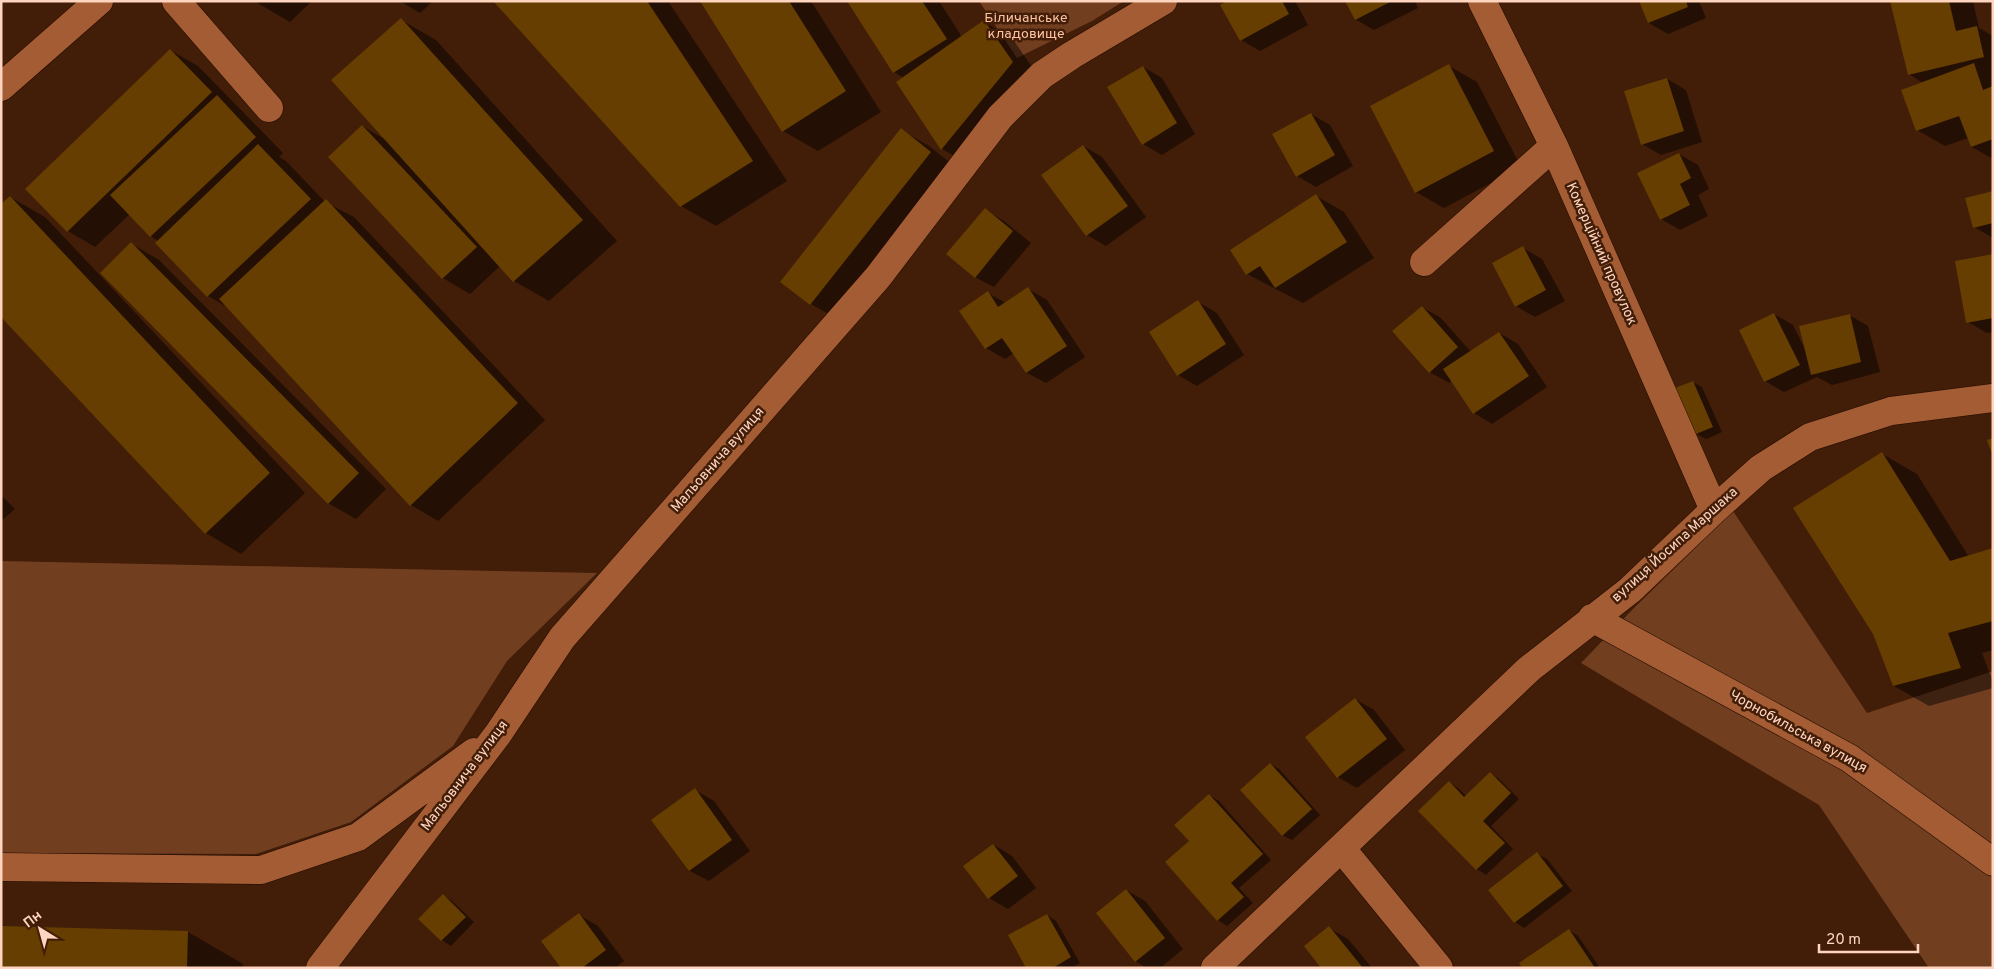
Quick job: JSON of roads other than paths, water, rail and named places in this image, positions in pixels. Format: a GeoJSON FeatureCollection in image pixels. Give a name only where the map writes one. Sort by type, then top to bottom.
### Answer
{"type":"FeatureCollection","features":[{"type":"Feature","properties":{"kind":"street"},"geometry":{"type":"LineString","coordinates":[[1,87],[99,1]]}},
{"type":"Feature","properties":{"kind":"street"},"geometry":{"type":"LineString","coordinates":[[176,1],[269,108]]}},
{"type":"Feature","properties":{"kind":"street","name":"Мальовнича вулиця"},"geometry":{"type":"LineString","coordinates":[[320,968],[498,734],[562,638],[878,277],[1000,117],[1042,75],[1163,1]]}},
{"type":"Feature","properties":{"kind":"street","name":"Комерційний провулок"},"geometry":{"type":"LineString","coordinates":[[1482,1],[1554,146],[1714,510]]}},
{"type":"Feature","properties":{"kind":"street"},"geometry":{"type":"LineString","coordinates":[[1424,262],[1554,146]]}},
{"type":"Feature","properties":{"kind":"street","name":"вулиця Йосипа Маршака"},"geometry":{"type":"LineString","coordinates":[[1215,968],[1530,668],[1630,590],[1761,468],[1810,437],[1891,411],[1993,398]]}},
{"type":"Feature","properties":{"kind":"street","name":"Чорнобильська вулиця"},"geometry":{"type":"LineString","coordinates":[[1592,618],[1849,758],[1993,862]]}},
{"type":"Feature","properties":{"kind":"street"},"geometry":{"type":"LineString","coordinates":[[1,867],[262,870],[358,837],[498,734]]}},
{"type":"Feature","properties":{"kind":"street"},"geometry":{"type":"LineString","coordinates":[[1342,849],[1439,968]]}},
{"type":"Feature","properties":{"kind":"park label","name":"Біличанське кладовище"},"geometry":{"type":"Point","coordinates":[1026,26]}}]}
